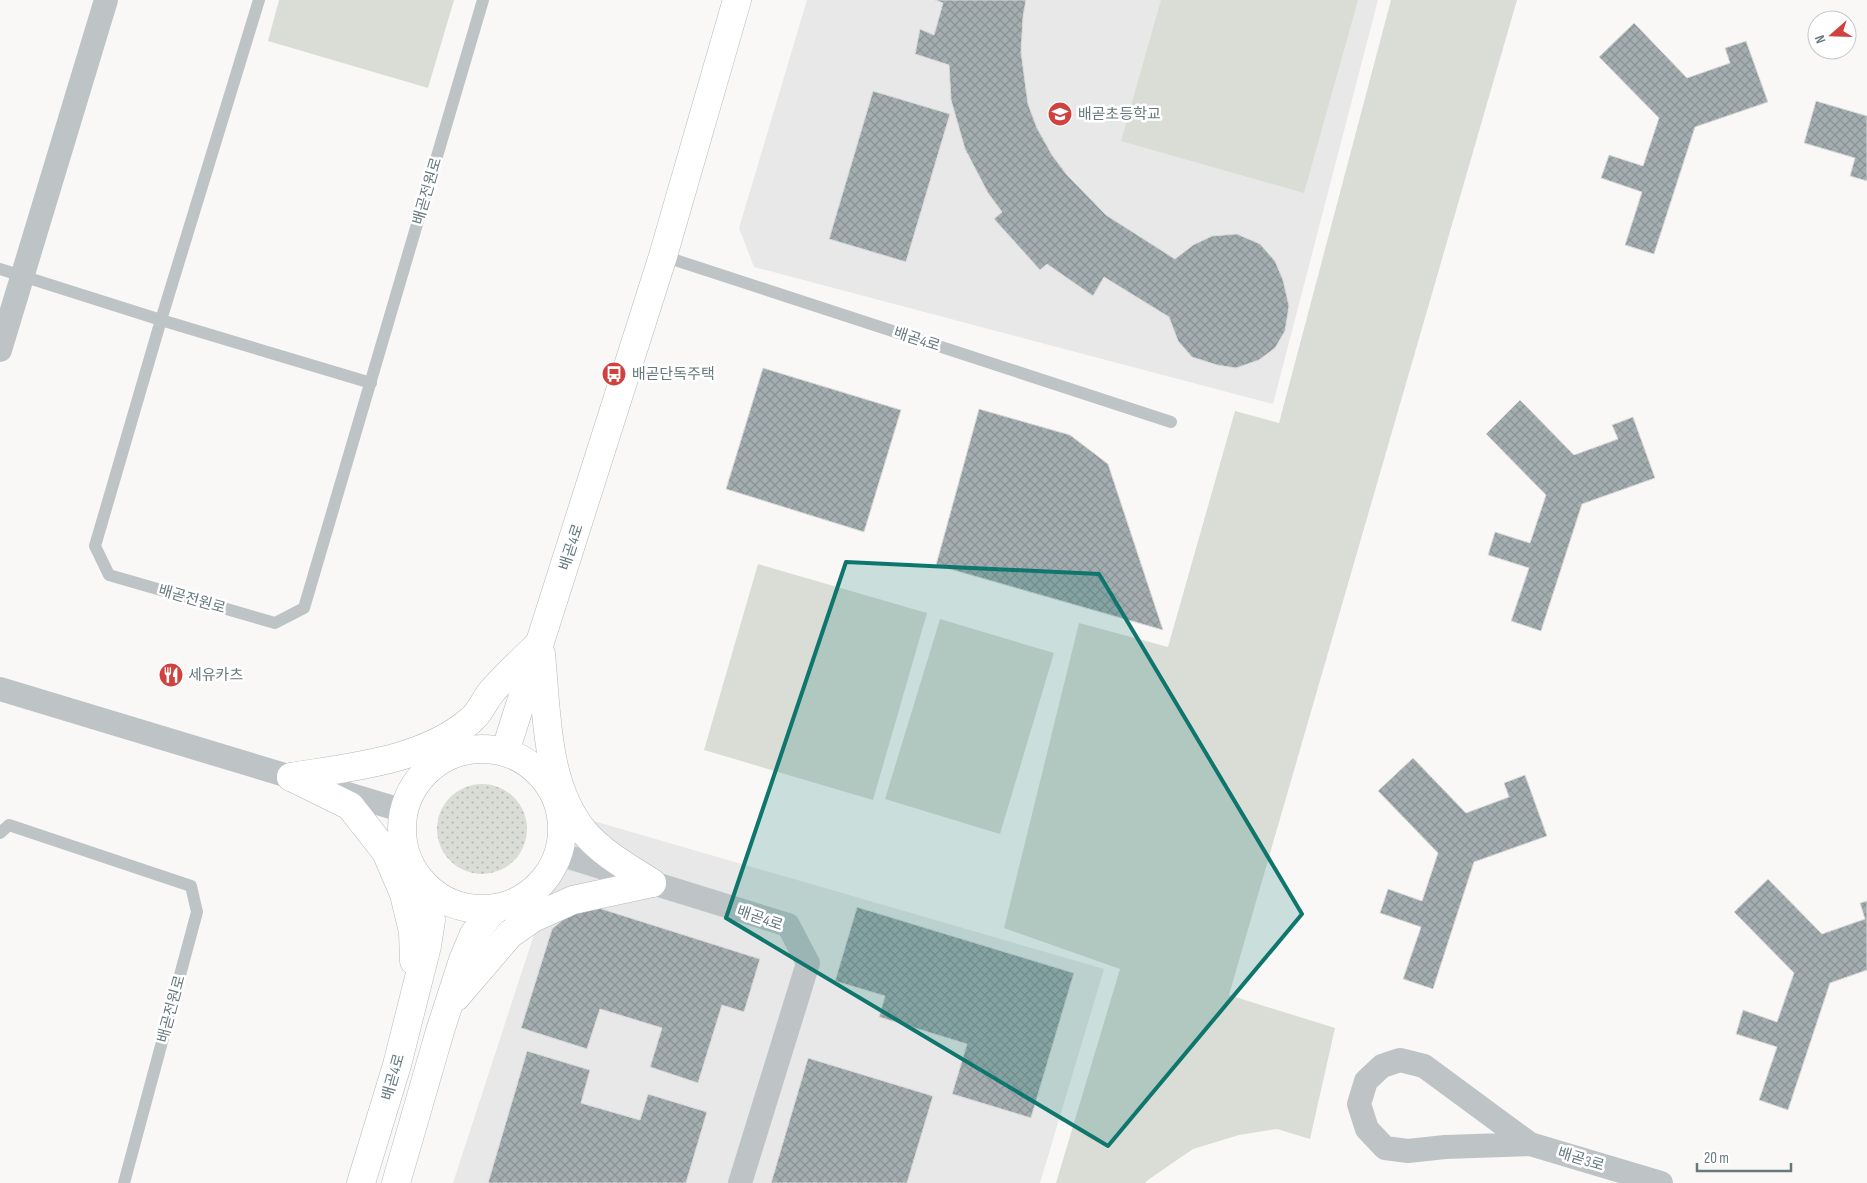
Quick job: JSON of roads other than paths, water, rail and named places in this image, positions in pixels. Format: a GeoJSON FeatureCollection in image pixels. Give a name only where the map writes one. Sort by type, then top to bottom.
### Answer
{"type":"FeatureCollection","features":[{"type":"Feature","properties":{"kind":"main road","name":"배곧4로"},"geometry":{"type":"LineString","coordinates":[[505,752],[663,256],[737,0]]}},
{"type":"Feature","properties":{"kind":"main road"},"geometry":{"type":"LineString","coordinates":[[291,777],[374,763],[423,749],[449,737],[473,719],[493,690],[540,643]]}},
{"type":"Feature","properties":{"kind":"main road"},"geometry":{"type":"LineString","coordinates":[[540,643],[549,741],[557,775],[569,808],[585,832],[604,851],[652,883]]}},
{"type":"Feature","properties":{"kind":"main road","name":"배곧4로"},"geometry":{"type":"LineString","coordinates":[[493,749],[505,752],[520,758],[542,775],[557,799],[563,827],[559,854],[545,879],[524,898],[497,908],[476,910],[451,904],[430,891],[413,872],[403,848],[401,823],[407,798],[420,776],[439,760],[465,750],[493,749]]}},
{"type":"Feature","properties":{"kind":"main road"},"geometry":{"type":"LineString","coordinates":[[291,777],[350,806],[386,852],[404,894],[413,932],[415,994]]}},
{"type":"Feature","properties":{"kind":"main road","name":"배곧4로"},"geometry":{"type":"LineString","coordinates":[[361,1183],[397,1065],[427,946],[431,920],[429,899],[422,882]]}},
{"type":"Feature","properties":{"kind":"main road"},"geometry":{"type":"LineString","coordinates":[[448,1006],[510,934],[533,918],[573,900],[652,883]]}},
{"type":"Feature","properties":{"kind":"main road","name":"배곧4로"},"geometry":{"type":"LineString","coordinates":[[396,1183],[448,1006],[474,934],[497,908]]}},
{"type":"Feature","properties":{"kind":"street"},"geometry":{"type":"LineString","coordinates":[[0,350],[106,0]]}},
{"type":"Feature","properties":{"kind":"street"},"geometry":{"type":"LineString","coordinates":[[0,689],[404,811]]}},
{"type":"Feature","properties":{"kind":"street","name":"배곧4로"},"geometry":{"type":"LineString","coordinates":[[559,854],[788,925],[808,963],[740,1183]]}},
{"type":"Feature","properties":{"kind":"street"},"geometry":{"type":"LineString","coordinates":[[1400,1060],[1424,1066],[1530,1144],[1445,1147],[1408,1151],[1385,1148],[1367,1128],[1359,1104],[1366,1081],[1382,1066],[1400,1060]]}},
{"type":"Feature","properties":{"kind":"street","name":"배곧3로"},"geometry":{"type":"LineString","coordinates":[[1530,1144],[1662,1183]]}},
{"type":"Feature","properties":{"kind":"lane","name":"배곧전원로"},"geometry":{"type":"LineString","coordinates":[[259,0],[161,320],[95,546],[109,575],[274,623],[304,608],[483,0]]}},
{"type":"Feature","properties":{"kind":"lane","name":"배곧4로"},"geometry":{"type":"LineString","coordinates":[[663,256],[1171,422]]}},
{"type":"Feature","properties":{"kind":"lane"},"geometry":{"type":"LineString","coordinates":[[0,269],[371,383]]}},
{"type":"Feature","properties":{"kind":"lane","name":"배곧전원로"},"geometry":{"type":"LineString","coordinates":[[0,833],[10,825],[191,886],[197,912],[124,1183]]}},
{"type":"Feature","properties":{"kind":"place","name":"배곧초등학교"},"geometry":{"type":"Point","coordinates":[1060,114]}},
{"type":"Feature","properties":{"kind":"place","name":"배곧단독주택"},"geometry":{"type":"Point","coordinates":[614,374]}},
{"type":"Feature","properties":{"kind":"place","name":"세유카츠"},"geometry":{"type":"Point","coordinates":[171,675]}}]}
